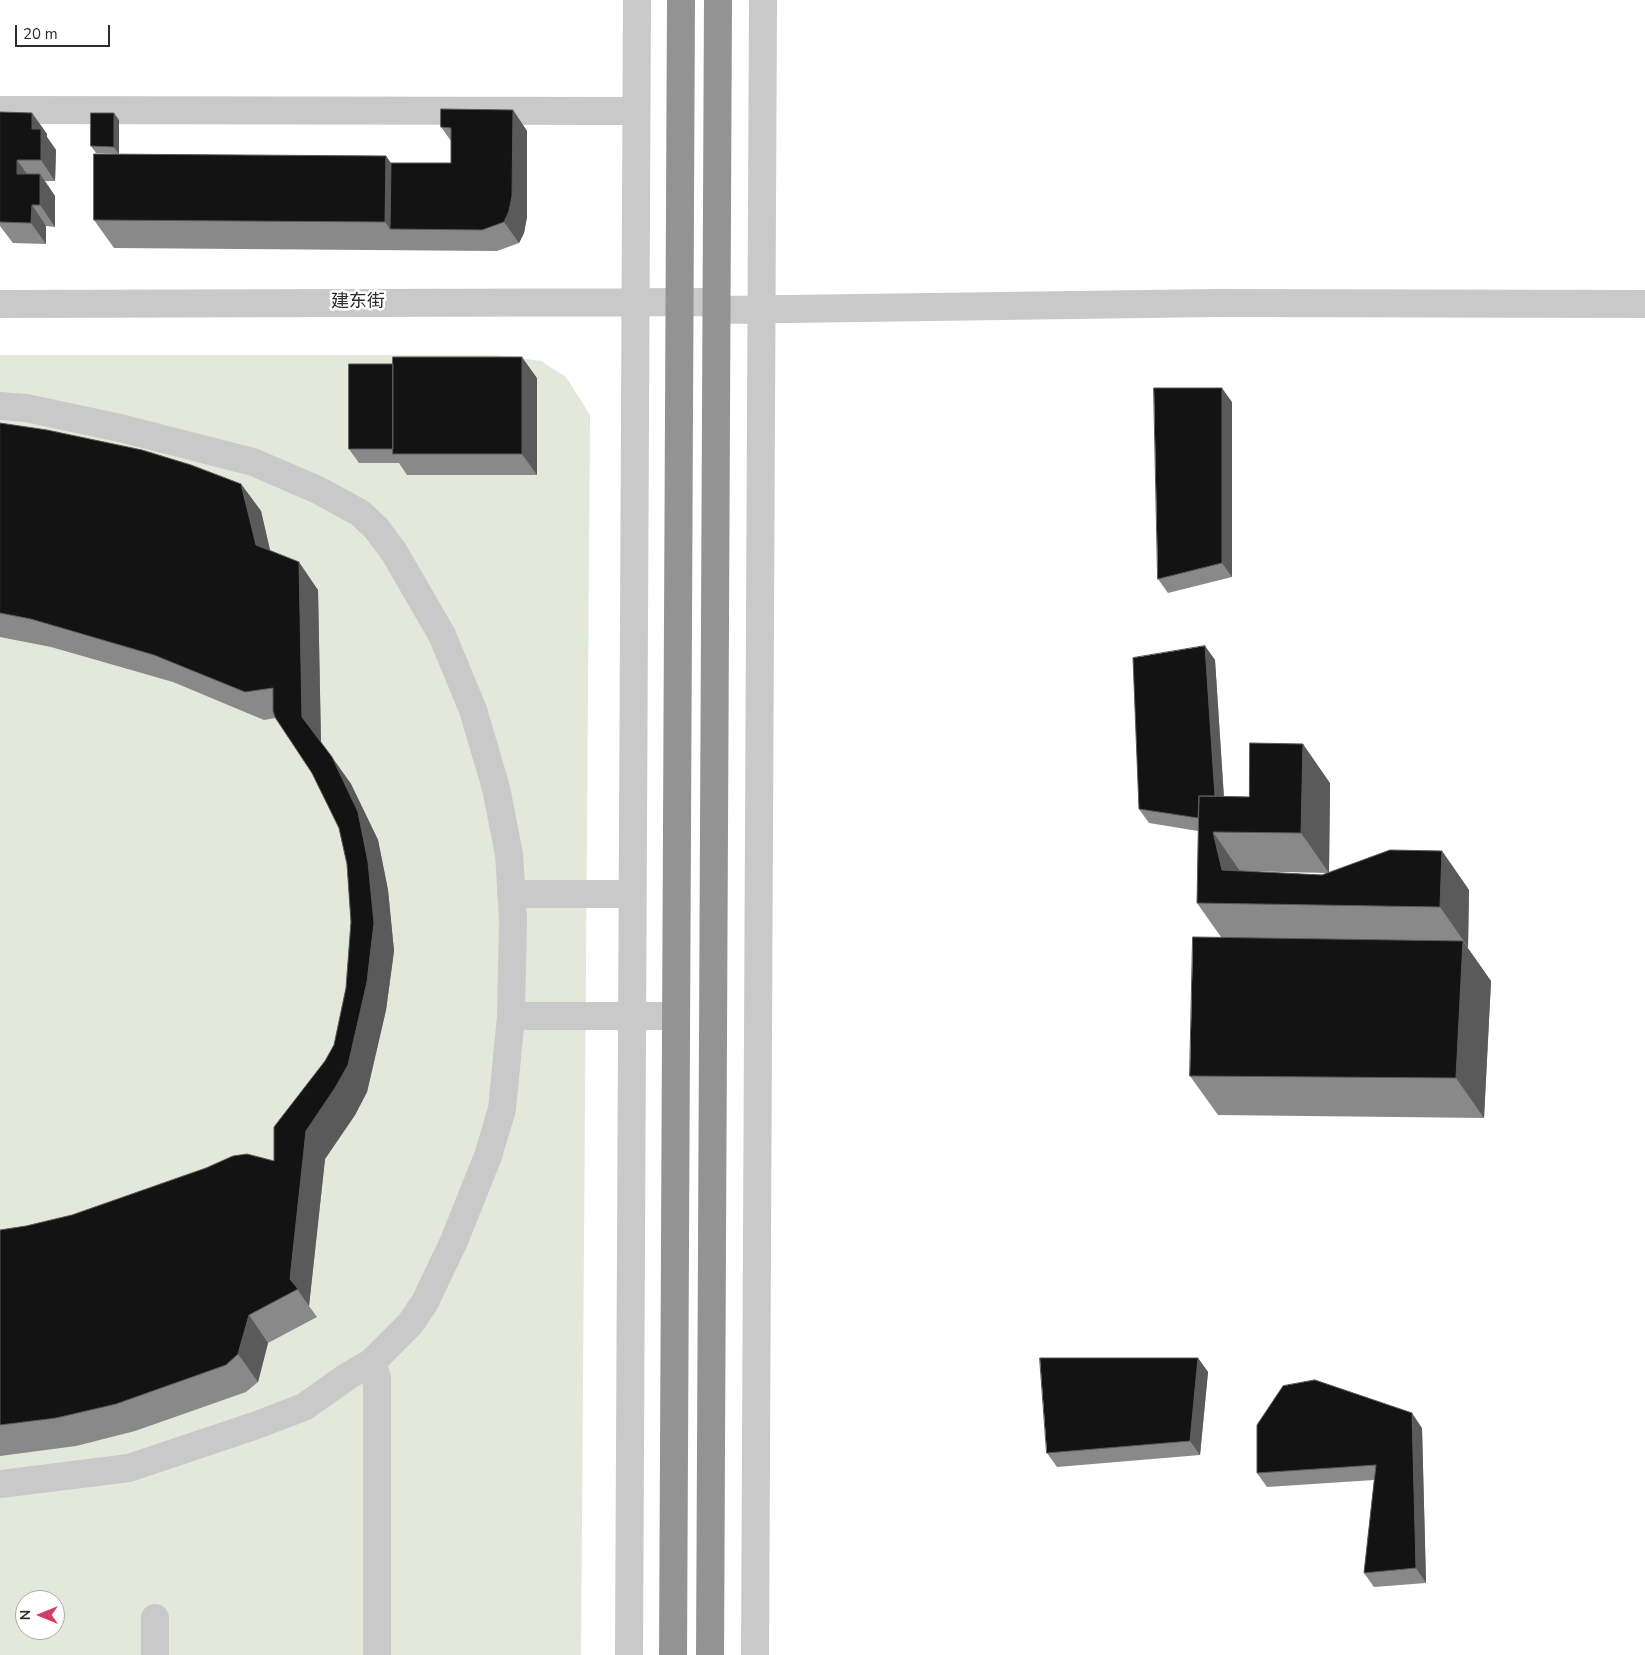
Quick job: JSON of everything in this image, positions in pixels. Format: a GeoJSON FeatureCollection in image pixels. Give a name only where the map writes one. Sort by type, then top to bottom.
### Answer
{"type":"FeatureCollection","features":[{"type":"Feature","properties":{"kind":"highway"},"geometry":{"type":"LineString","coordinates":[[673,1655],[681,0]]}},
{"type":"Feature","properties":{"kind":"highway"},"geometry":{"type":"LineString","coordinates":[[710,1655],[718,0]]}},
{"type":"Feature","properties":{"kind":"street"},"geometry":{"type":"LineString","coordinates":[[629,1655],[637,0]]}},
{"type":"Feature","properties":{"kind":"street"},"geometry":{"type":"LineString","coordinates":[[756,1655],[763,0]]}},
{"type":"Feature","properties":{"kind":"street"},"geometry":{"type":"LineString","coordinates":[[0,110],[636,111]]}},
{"type":"Feature","properties":{"kind":"street","name":"建东街"},"geometry":{"type":"LineString","coordinates":[[0,304],[679,302],[761,309],[1217,303],[1645,304]]}},
{"type":"Feature","properties":{"kind":"street"},"geometry":{"type":"LineString","coordinates":[[0,406],[26,408],[120,428],[253,462],[318,490],[360,513],[376,528],[394,552],[442,635],[473,710],[496,788],[509,854],[513,919],[511,1016],[502,1109],[488,1156],[454,1241],[425,1302],[410,1324],[372,1362],[304,1406],[254,1426],[129,1468],[0,1484]]}},
{"type":"Feature","properties":{"kind":"street"},"geometry":{"type":"LineString","coordinates":[[511,894],[632,894]]}},
{"type":"Feature","properties":{"kind":"street"},"geometry":{"type":"LineString","coordinates":[[511,1016],[675,1016]]}},
{"type":"Feature","properties":{"kind":"street"},"geometry":{"type":"LineString","coordinates":[[372,1362],[377,1378],[377,1655]]}},
{"type":"Feature","properties":{"kind":"street"},"geometry":{"type":"LineString","coordinates":[[155,1618],[155,1655]]}},
{"type":"Feature","properties":{"kind":"shaded area"},"geometry":{"type":"Polygon","coordinates":[[[0,355],[495,355],[541,361],[566,377],[590,415],[581,1655],[0,1655],[0,355]]]}},
{"type":"Feature","properties":{"kind":"building"},"geometry":{"type":"Polygon","coordinates":[[[441,109],[513,110],[512,196],[509,211],[504,222],[482,230],[390,229],[391,163],[451,163],[451,128],[441,127],[441,109]]]}},
{"type":"Feature","properties":{"kind":"building"},"geometry":{"type":"Polygon","coordinates":[[[0,112],[32,113],[32,129],[41,129],[41,160],[17,160],[17,174],[40,174],[40,205],[32,205],[31,223],[0,222],[0,112]]]}},
{"type":"Feature","properties":{"kind":"building"},"geometry":{"type":"Polygon","coordinates":[[[91,113],[114,113],[114,147],[91,146],[91,113]]]}},
{"type":"Feature","properties":{"kind":"building"},"geometry":{"type":"Polygon","coordinates":[[[94,154],[386,156],[385,222],[94,220],[94,154]]]}},
{"type":"Feature","properties":{"kind":"building"},"geometry":{"type":"Polygon","coordinates":[[[393,357],[522,357],[522,454],[393,454],[393,357]]]}},
{"type":"Feature","properties":{"kind":"building"},"geometry":{"type":"Polygon","coordinates":[[[349,364],[393,364],[393,449],[349,449],[349,364]]]}},
{"type":"Feature","properties":{"kind":"building"},"geometry":{"type":"Polygon","coordinates":[[[1154,388],[1222,388],[1222,563],[1158,579],[1154,388]]]}},
{"type":"Feature","properties":{"kind":"building"},"geometry":{"type":"Polygon","coordinates":[[[0,423],[47,430],[142,450],[191,465],[241,484],[256,545],[299,562],[302,717],[332,757],[358,812],[368,862],[374,923],[367,982],[348,1065],[306,1131],[290,1279],[298,1289],[249,1315],[238,1354],[226,1365],[116,1404],[56,1418],[0,1425],[0,1230],[72,1215],[206,1168],[233,1156],[247,1154],[274,1161],[274,1127],[325,1061],[334,1045],[346,988],[351,922],[347,864],[339,828],[312,773],[275,717],[273,711],[273,688],[245,692],[154,655],[31,619],[0,613],[0,423]]]}},
{"type":"Feature","properties":{"kind":"building"},"geometry":{"type":"Polygon","coordinates":[[[1205,646],[1215,796],[1199,796],[1198,818],[1139,809],[1133,658],[1205,646]]]}},
{"type":"Feature","properties":{"kind":"building"},"geometry":{"type":"Polygon","coordinates":[[[1250,743],[1303,744],[1301,833],[1213,832],[1222,870],[1322,875],[1390,850],[1442,851],[1440,907],[1197,903],[1199,796],[1249,797],[1250,743]]]}},
{"type":"Feature","properties":{"kind":"building"},"geometry":{"type":"Polygon","coordinates":[[[1193,937],[1463,941],[1456,1078],[1190,1076],[1193,937]]]}},
{"type":"Feature","properties":{"kind":"building"},"geometry":{"type":"Polygon","coordinates":[[[1040,1358],[1198,1358],[1190,1441],[1047,1453],[1040,1358]]]}},
{"type":"Feature","properties":{"kind":"building"},"geometry":{"type":"Polygon","coordinates":[[[1315,1380],[1412,1413],[1416,1568],[1364,1573],[1376,1465],[1257,1473],[1257,1425],[1283,1386],[1315,1380]]]}}]}
